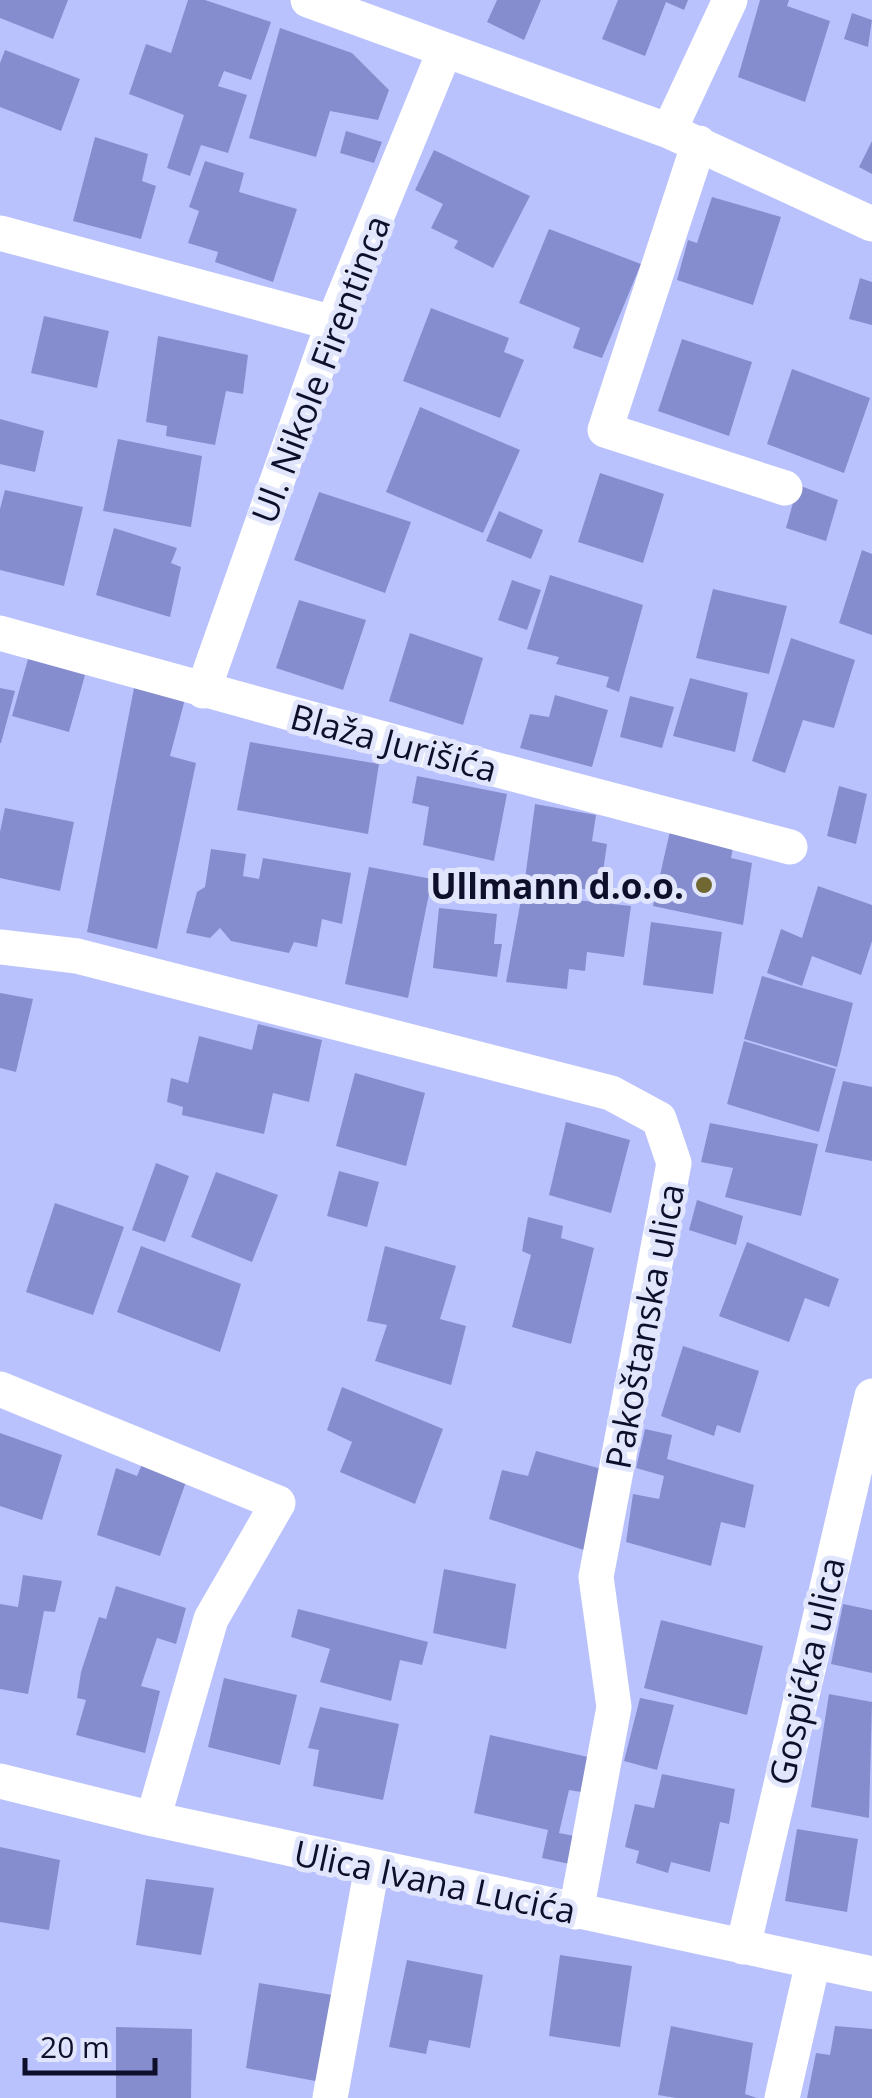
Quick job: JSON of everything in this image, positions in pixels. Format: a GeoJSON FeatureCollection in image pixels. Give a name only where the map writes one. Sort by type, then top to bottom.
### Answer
{"type":"FeatureCollection","features":[{"type":"Feature","properties":{"kind":"street"},"geometry":{"type":"LineString","coordinates":[[730,0],[684,137],[605,430],[786,488]]}},
{"type":"Feature","properties":{"kind":"street"},"geometry":{"type":"LineString","coordinates":[[324,3],[684,137],[872,224]]}},
{"type":"Feature","properties":{"kind":"street","name":"Ul. Nikole Firentinca"},"geometry":{"type":"LineString","coordinates":[[204,690],[333,324],[445,50]]}},
{"type":"Feature","properties":{"kind":"street"},"geometry":{"type":"LineString","coordinates":[[0,233],[333,324]]}},
{"type":"Feature","properties":{"kind":"street","name":"Blaža Jurišića"},"geometry":{"type":"LineString","coordinates":[[0,633],[790,847]]}},
{"type":"Feature","properties":{"kind":"street","name":"Pakoštanska ulica"},"geometry":{"type":"LineString","coordinates":[[0,947],[77,956],[573,1083],[611,1093],[659,1119],[674,1163],[596,1577],[614,1707],[576,1912]]}},
{"type":"Feature","properties":{"kind":"street"},"geometry":{"type":"LineString","coordinates":[[0,1390],[278,1503],[211,1619],[154,1819]]}},
{"type":"Feature","properties":{"kind":"street","name":"Gospićka ulica"},"geometry":{"type":"LineString","coordinates":[[743,1947],[872,1396]]}},
{"type":"Feature","properties":{"kind":"street","name":"Ulica Ivana Lucića"},"geometry":{"type":"LineString","coordinates":[[0,1781],[372,1868],[872,1974]]}},
{"type":"Feature","properties":{"kind":"street"},"geometry":{"type":"LineString","coordinates":[[330,2098],[372,1868]]}},
{"type":"Feature","properties":{"kind":"street"},"geometry":{"type":"LineString","coordinates":[[782,2098],[814,1962]]}},
{"type":"Feature","properties":{"kind":"building"},"geometry":{"type":"Polygon","coordinates":[[[0,0],[68,0],[53,39],[0,18],[0,0]]]}},
{"type":"Feature","properties":{"kind":"building"},"geometry":{"type":"Polygon","coordinates":[[[188,0],[205,0],[271,22],[251,80],[224,71],[218,86],[247,95],[228,153],[201,145],[190,176],[167,168],[184,115],[129,94],[146,44],[171,53],[188,0]]]}},
{"type":"Feature","properties":{"kind":"building"},"geometry":{"type":"Polygon","coordinates":[[[497,0],[541,0],[524,40],[487,22],[497,0]]]}},
{"type":"Feature","properties":{"kind":"building"},"geometry":{"type":"Polygon","coordinates":[[[618,0],[688,0],[684,10],[666,2],[645,56],[602,39],[618,0]]]}},
{"type":"Feature","properties":{"kind":"building"},"geometry":{"type":"Polygon","coordinates":[[[760,0],[789,0],[787,6],[830,21],[805,102],[738,77],[760,0]]]}},
{"type":"Feature","properties":{"kind":"building"},"geometry":{"type":"Polygon","coordinates":[[[852,13],[872,20],[868,47],[844,39],[852,13]]]}},
{"type":"Feature","properties":{"kind":"building"},"geometry":{"type":"Polygon","coordinates":[[[280,28],[352,53],[389,90],[378,120],[330,111],[316,157],[249,138],[280,28]]]}},
{"type":"Feature","properties":{"kind":"building"},"geometry":{"type":"Polygon","coordinates":[[[5,50],[80,79],[61,131],[0,107],[0,63],[5,50]]]}},
{"type":"Feature","properties":{"kind":"building"},"geometry":{"type":"Polygon","coordinates":[[[346,131],[382,142],[374,163],[340,153],[346,131]]]}},
{"type":"Feature","properties":{"kind":"building"},"geometry":{"type":"Polygon","coordinates":[[[95,137],[148,154],[142,181],[156,186],[141,239],[73,221],[95,137]]]}},
{"type":"Feature","properties":{"kind":"building"},"geometry":{"type":"Polygon","coordinates":[[[872,141],[872,174],[859,167],[872,141]]]}},
{"type":"Feature","properties":{"kind":"building"},"geometry":{"type":"Polygon","coordinates":[[[434,150],[530,196],[493,268],[454,248],[458,241],[431,228],[443,204],[415,190],[434,150]]]}},
{"type":"Feature","properties":{"kind":"building"},"geometry":{"type":"Polygon","coordinates":[[[205,161],[244,173],[239,192],[297,209],[273,282],[215,262],[218,252],[188,243],[199,211],[189,207],[205,161]]]}},
{"type":"Feature","properties":{"kind":"building"},"geometry":{"type":"Polygon","coordinates":[[[712,197],[781,217],[753,305],[677,280],[688,240],[697,243],[712,197]]]}},
{"type":"Feature","properties":{"kind":"building"},"geometry":{"type":"Polygon","coordinates":[[[549,229],[641,264],[602,358],[573,348],[580,328],[519,303],[549,229]]]}},
{"type":"Feature","properties":{"kind":"building"},"geometry":{"type":"Polygon","coordinates":[[[860,278],[872,282],[872,325],[849,319],[860,278]]]}},
{"type":"Feature","properties":{"kind":"building"},"geometry":{"type":"Polygon","coordinates":[[[431,308],[509,338],[504,352],[524,360],[500,418],[403,381],[431,308]]]}},
{"type":"Feature","properties":{"kind":"building"},"geometry":{"type":"Polygon","coordinates":[[[44,316],[109,331],[97,388],[31,373],[44,316]]]}},
{"type":"Feature","properties":{"kind":"building"},"geometry":{"type":"Polygon","coordinates":[[[158,336],[248,355],[243,394],[226,391],[215,445],[166,436],[167,426],[146,422],[158,336]]]}},
{"type":"Feature","properties":{"kind":"building"},"geometry":{"type":"Polygon","coordinates":[[[682,339],[752,362],[729,436],[658,411],[682,339]]]}},
{"type":"Feature","properties":{"kind":"building"},"geometry":{"type":"Polygon","coordinates":[[[792,369],[870,398],[844,473],[767,444],[792,369]]]}},
{"type":"Feature","properties":{"kind":"building"},"geometry":{"type":"Polygon","coordinates":[[[420,407],[520,450],[483,533],[386,492],[420,407]]]}},
{"type":"Feature","properties":{"kind":"building"},"geometry":{"type":"Polygon","coordinates":[[[0,419],[44,431],[35,472],[0,464],[0,419]]]}},
{"type":"Feature","properties":{"kind":"building"},"geometry":{"type":"Polygon","coordinates":[[[118,439],[202,456],[191,527],[103,511],[118,439]]]}},
{"type":"Feature","properties":{"kind":"building"},"geometry":{"type":"Polygon","coordinates":[[[600,473],[664,494],[643,563],[578,542],[600,473]]]}},
{"type":"Feature","properties":{"kind":"building"},"geometry":{"type":"Polygon","coordinates":[[[798,485],[838,500],[826,541],[786,528],[798,485]]]}},
{"type":"Feature","properties":{"kind":"building"},"geometry":{"type":"Polygon","coordinates":[[[5,490],[83,507],[64,586],[0,570],[0,509],[5,490]]]}},
{"type":"Feature","properties":{"kind":"building"},"geometry":{"type":"Polygon","coordinates":[[[319,492],[411,522],[385,593],[294,560],[319,492]]]}},
{"type":"Feature","properties":{"kind":"building"},"geometry":{"type":"Polygon","coordinates":[[[499,511],[543,530],[531,559],[486,541],[499,511]]]}},
{"type":"Feature","properties":{"kind":"building"},"geometry":{"type":"Polygon","coordinates":[[[114,528],[177,548],[171,563],[181,567],[170,617],[96,595],[114,528]]]}},
{"type":"Feature","properties":{"kind":"building"},"geometry":{"type":"Polygon","coordinates":[[[862,550],[872,554],[872,635],[839,623],[862,550]]]}},
{"type":"Feature","properties":{"kind":"building"},"geometry":{"type":"Polygon","coordinates":[[[550,575],[643,605],[619,692],[606,687],[609,677],[556,664],[559,657],[527,649],[550,575]]]}},
{"type":"Feature","properties":{"kind":"building"},"geometry":{"type":"Polygon","coordinates":[[[512,580],[541,590],[527,630],[498,620],[512,580]]]}},
{"type":"Feature","properties":{"kind":"building"},"geometry":{"type":"Polygon","coordinates":[[[713,589],[787,606],[769,674],[696,658],[713,589]]]}},
{"type":"Feature","properties":{"kind":"building"},"geometry":{"type":"Polygon","coordinates":[[[299,600],[366,620],[343,690],[276,668],[299,600]]]}},
{"type":"Feature","properties":{"kind":"building"},"geometry":{"type":"Polygon","coordinates":[[[410,633],[483,658],[463,725],[389,701],[410,633]]]}},
{"type":"Feature","properties":{"kind":"building"},"geometry":{"type":"Polygon","coordinates":[[[791,638],[855,660],[834,728],[803,720],[785,773],[752,761],[791,638]]]}},
{"type":"Feature","properties":{"kind":"building"},"geometry":{"type":"Polygon","coordinates":[[[28,659],[85,675],[69,732],[12,716],[28,659]]]}},
{"type":"Feature","properties":{"kind":"building"},"geometry":{"type":"Polygon","coordinates":[[[690,678],[748,693],[735,752],[673,736],[690,678]]]}},
{"type":"Feature","properties":{"kind":"building"},"geometry":{"type":"Polygon","coordinates":[[[0,688],[15,691],[1,743],[0,743],[0,688]]]}},
{"type":"Feature","properties":{"kind":"building"},"geometry":{"type":"Polygon","coordinates":[[[134,688],[185,699],[170,756],[196,763],[157,949],[87,932],[134,688]]]}},
{"type":"Feature","properties":{"kind":"building"},"geometry":{"type":"Polygon","coordinates":[[[555,695],[608,710],[592,767],[520,748],[530,714],[549,717],[555,695]]]}},
{"type":"Feature","properties":{"kind":"building"},"geometry":{"type":"Polygon","coordinates":[[[630,696],[674,707],[662,748],[620,737],[630,696]]]}},
{"type":"Feature","properties":{"kind":"building"},"geometry":{"type":"Polygon","coordinates":[[[250,742],[379,764],[368,834],[237,810],[250,742]]]}},
{"type":"Feature","properties":{"kind":"building"},"geometry":{"type":"Polygon","coordinates":[[[417,776],[507,794],[494,861],[423,845],[429,807],[412,803],[417,776]]]}},
{"type":"Feature","properties":{"kind":"building"},"geometry":{"type":"Polygon","coordinates":[[[839,786],[867,794],[856,844],[827,836],[839,786]]]}},
{"type":"Feature","properties":{"kind":"building"},"geometry":{"type":"Polygon","coordinates":[[[535,804],[596,815],[592,841],[607,844],[600,892],[525,879],[535,804]]]}},
{"type":"Feature","properties":{"kind":"building"},"geometry":{"type":"Polygon","coordinates":[[[5,808],[74,822],[60,891],[0,878],[0,832],[5,808]]]}},
{"type":"Feature","properties":{"kind":"building","name":"Ullmann d.o.o."},"geometry":{"type":"Polygon","coordinates":[[[670,831],[734,843],[731,858],[752,863],[743,925],[653,906],[670,831]]]}},
{"type":"Feature","properties":{"kind":"building"},"geometry":{"type":"Polygon","coordinates":[[[211,849],[246,854],[243,876],[259,879],[263,858],[351,873],[342,924],[322,919],[317,947],[294,942],[289,953],[231,941],[220,928],[210,938],[186,933],[197,892],[205,887],[211,849]]]}},
{"type":"Feature","properties":{"kind":"building"},"geometry":{"type":"Polygon","coordinates":[[[369,867],[432,879],[408,998],[345,984],[369,867]]]}},
{"type":"Feature","properties":{"kind":"building"},"geometry":{"type":"Polygon","coordinates":[[[818,886],[872,905],[872,941],[861,975],[812,956],[802,986],[767,973],[781,929],[802,938],[818,886]]]}},
{"type":"Feature","properties":{"kind":"building"},"geometry":{"type":"Polygon","coordinates":[[[522,894],[631,906],[624,957],[587,952],[585,971],[569,969],[567,989],[506,982],[522,894]]]}},
{"type":"Feature","properties":{"kind":"building"},"geometry":{"type":"Polygon","coordinates":[[[439,908],[497,914],[494,944],[502,944],[497,977],[433,968],[439,908]]]}},
{"type":"Feature","properties":{"kind":"building"},"geometry":{"type":"Polygon","coordinates":[[[651,922],[722,932],[713,994],[643,985],[651,922]]]}},
{"type":"Feature","properties":{"kind":"building"},"geometry":{"type":"Polygon","coordinates":[[[762,976],[853,1003],[837,1067],[744,1039],[762,976]]]}},
{"type":"Feature","properties":{"kind":"building"},"geometry":{"type":"Polygon","coordinates":[[[0,993],[33,999],[16,1072],[0,1068],[0,993]]]}},
{"type":"Feature","properties":{"kind":"building"},"geometry":{"type":"Polygon","coordinates":[[[258,1024],[322,1040],[309,1102],[273,1093],[264,1134],[182,1115],[183,1107],[167,1102],[171,1078],[188,1083],[199,1036],[252,1050],[258,1024]]]}},
{"type":"Feature","properties":{"kind":"building"},"geometry":{"type":"Polygon","coordinates":[[[744,1041],[836,1069],[819,1132],[727,1104],[744,1041]]]}},
{"type":"Feature","properties":{"kind":"building"},"geometry":{"type":"Polygon","coordinates":[[[355,1073],[425,1093],[406,1166],[336,1146],[355,1073]]]}},
{"type":"Feature","properties":{"kind":"building"},"geometry":{"type":"Polygon","coordinates":[[[843,1081],[872,1087],[872,1161],[825,1152],[843,1081]]]}},
{"type":"Feature","properties":{"kind":"building"},"geometry":{"type":"Polygon","coordinates":[[[566,1122],[630,1140],[611,1213],[549,1195],[566,1122]]]}},
{"type":"Feature","properties":{"kind":"building"},"geometry":{"type":"Polygon","coordinates":[[[710,1123],[818,1144],[801,1216],[725,1197],[733,1168],[701,1162],[710,1123]]]}},
{"type":"Feature","properties":{"kind":"building"},"geometry":{"type":"Polygon","coordinates":[[[156,1163],[189,1176],[165,1242],[132,1230],[156,1163]]]}},
{"type":"Feature","properties":{"kind":"building"},"geometry":{"type":"Polygon","coordinates":[[[339,1171],[379,1182],[367,1227],[327,1216],[339,1171]]]}},
{"type":"Feature","properties":{"kind":"building"},"geometry":{"type":"Polygon","coordinates":[[[216,1172],[278,1195],[252,1262],[191,1237],[216,1172]]]}},
{"type":"Feature","properties":{"kind":"building"},"geometry":{"type":"Polygon","coordinates":[[[697,1200],[743,1216],[736,1245],[689,1230],[697,1200]]]}},
{"type":"Feature","properties":{"kind":"building"},"geometry":{"type":"Polygon","coordinates":[[[55,1203],[124,1227],[93,1315],[26,1292],[55,1203]]]}},
{"type":"Feature","properties":{"kind":"building"},"geometry":{"type":"Polygon","coordinates":[[[528,1217],[563,1226],[561,1238],[594,1248],[571,1344],[512,1327],[531,1255],[522,1251],[528,1217]]]}},
{"type":"Feature","properties":{"kind":"building"},"geometry":{"type":"Polygon","coordinates":[[[747,1242],[839,1279],[829,1307],[805,1298],[789,1342],[719,1316],[747,1242]]]}},
{"type":"Feature","properties":{"kind":"building"},"geometry":{"type":"Polygon","coordinates":[[[141,1246],[241,1284],[220,1352],[117,1312],[141,1246]]]}},
{"type":"Feature","properties":{"kind":"building"},"geometry":{"type":"Polygon","coordinates":[[[385,1246],[456,1266],[440,1319],[466,1326],[451,1385],[375,1361],[387,1325],[367,1321],[385,1246]]]}},
{"type":"Feature","properties":{"kind":"building"},"geometry":{"type":"Polygon","coordinates":[[[683,1346],[759,1371],[740,1433],[717,1425],[714,1436],[661,1416],[683,1346]]]}},
{"type":"Feature","properties":{"kind":"building"},"geometry":{"type":"Polygon","coordinates":[[[342,1387],[443,1429],[415,1504],[340,1472],[352,1442],[327,1430],[342,1387]]]}},
{"type":"Feature","properties":{"kind":"building"},"geometry":{"type":"Polygon","coordinates":[[[645,1429],[672,1435],[667,1459],[754,1485],[745,1528],[721,1522],[711,1566],[626,1542],[633,1494],[659,1499],[664,1476],[636,1468],[645,1429]]]}},
{"type":"Feature","properties":{"kind":"building"},"geometry":{"type":"Polygon","coordinates":[[[0,1433],[62,1455],[42,1520],[0,1506],[0,1433]]]}},
{"type":"Feature","properties":{"kind":"building"},"geometry":{"type":"Polygon","coordinates":[[[536,1451],[609,1471],[587,1551],[489,1519],[502,1470],[528,1476],[536,1451]]]}},
{"type":"Feature","properties":{"kind":"building"},"geometry":{"type":"Polygon","coordinates":[[[146,1455],[189,1473],[160,1556],[97,1535],[116,1468],[137,1476],[146,1455]]]}},
{"type":"Feature","properties":{"kind":"building"},"geometry":{"type":"Polygon","coordinates":[[[444,1569],[516,1584],[506,1649],[433,1633],[444,1569]]]}},
{"type":"Feature","properties":{"kind":"building"},"geometry":{"type":"Polygon","coordinates":[[[23,1575],[62,1581],[55,1612],[44,1611],[28,1694],[0,1689],[0,1604],[18,1607],[23,1575]]]}},
{"type":"Feature","properties":{"kind":"building"},"geometry":{"type":"Polygon","coordinates":[[[116,1586],[186,1608],[176,1644],[157,1638],[141,1686],[160,1691],[145,1753],[76,1735],[86,1700],[77,1698],[81,1672],[99,1617],[106,1619],[116,1586]]]}},
{"type":"Feature","properties":{"kind":"building"},"geometry":{"type":"Polygon","coordinates":[[[843,1604],[872,1610],[872,1673],[831,1664],[843,1604]]]}},
{"type":"Feature","properties":{"kind":"building"},"geometry":{"type":"Polygon","coordinates":[[[298,1609],[428,1642],[422,1665],[400,1660],[391,1701],[320,1682],[330,1649],[291,1637],[298,1609]]]}},
{"type":"Feature","properties":{"kind":"building"},"geometry":{"type":"Polygon","coordinates":[[[661,1620],[763,1646],[747,1715],[644,1688],[661,1620]]]}},
{"type":"Feature","properties":{"kind":"building"},"geometry":{"type":"Polygon","coordinates":[[[224,1678],[297,1695],[280,1765],[208,1747],[224,1678]]]}},
{"type":"Feature","properties":{"kind":"building"},"geometry":{"type":"Polygon","coordinates":[[[829,1694],[872,1702],[869,1818],[811,1807],[829,1694]]]}},
{"type":"Feature","properties":{"kind":"building"},"geometry":{"type":"Polygon","coordinates":[[[640,1698],[674,1705],[657,1770],[624,1761],[640,1698]]]}},
{"type":"Feature","properties":{"kind":"building"},"geometry":{"type":"Polygon","coordinates":[[[320,1707],[399,1724],[383,1800],[313,1786],[319,1750],[308,1748],[320,1707]]]}},
{"type":"Feature","properties":{"kind":"building"},"geometry":{"type":"Polygon","coordinates":[[[490,1735],[588,1757],[581,1792],[569,1790],[559,1833],[580,1837],[574,1865],[542,1858],[548,1830],[474,1813],[490,1735]]]}},
{"type":"Feature","properties":{"kind":"building"},"geometry":{"type":"Polygon","coordinates":[[[662,1774],[735,1789],[729,1824],[720,1822],[710,1872],[671,1862],[668,1873],[636,1863],[639,1851],[625,1847],[635,1804],[654,1808],[662,1774]]]}},
{"type":"Feature","properties":{"kind":"building"},"geometry":{"type":"Polygon","coordinates":[[[797,1829],[858,1839],[847,1912],[785,1901],[797,1829]]]}},
{"type":"Feature","properties":{"kind":"building"},"geometry":{"type":"Polygon","coordinates":[[[0,1847],[60,1860],[49,1930],[0,1922],[0,1847]]]}},
{"type":"Feature","properties":{"kind":"building"},"geometry":{"type":"Polygon","coordinates":[[[146,1879],[214,1888],[201,1955],[136,1945],[146,1879]]]}},
{"type":"Feature","properties":{"kind":"building"},"geometry":{"type":"Polygon","coordinates":[[[560,1955],[632,1966],[620,2047],[549,2036],[560,1955]]]}},
{"type":"Feature","properties":{"kind":"building"},"geometry":{"type":"Polygon","coordinates":[[[407,1960],[483,1975],[470,2048],[429,2040],[426,2054],[389,2047],[407,1960]]]}},
{"type":"Feature","properties":{"kind":"building"},"geometry":{"type":"Polygon","coordinates":[[[259,1983],[339,1996],[326,2083],[246,2068],[259,1983]]]}},
{"type":"Feature","properties":{"kind":"building"},"geometry":{"type":"Polygon","coordinates":[[[671,2026],[753,2043],[745,2094],[757,2098],[658,2095],[671,2026]]]}},
{"type":"Feature","properties":{"kind":"building"},"geometry":{"type":"Polygon","coordinates":[[[835,2026],[872,2029],[872,2098],[807,2098],[816,2053],[830,2055],[835,2026]]]}},
{"type":"Feature","properties":{"kind":"building"},"geometry":{"type":"Polygon","coordinates":[[[116,2027],[192,2029],[191,2098],[116,2098],[116,2027]]]}},
{"type":"Feature","properties":{"kind":"place","name":"Ullmann d.o.o."},"geometry":{"type":"Point","coordinates":[704,885]}}]}
